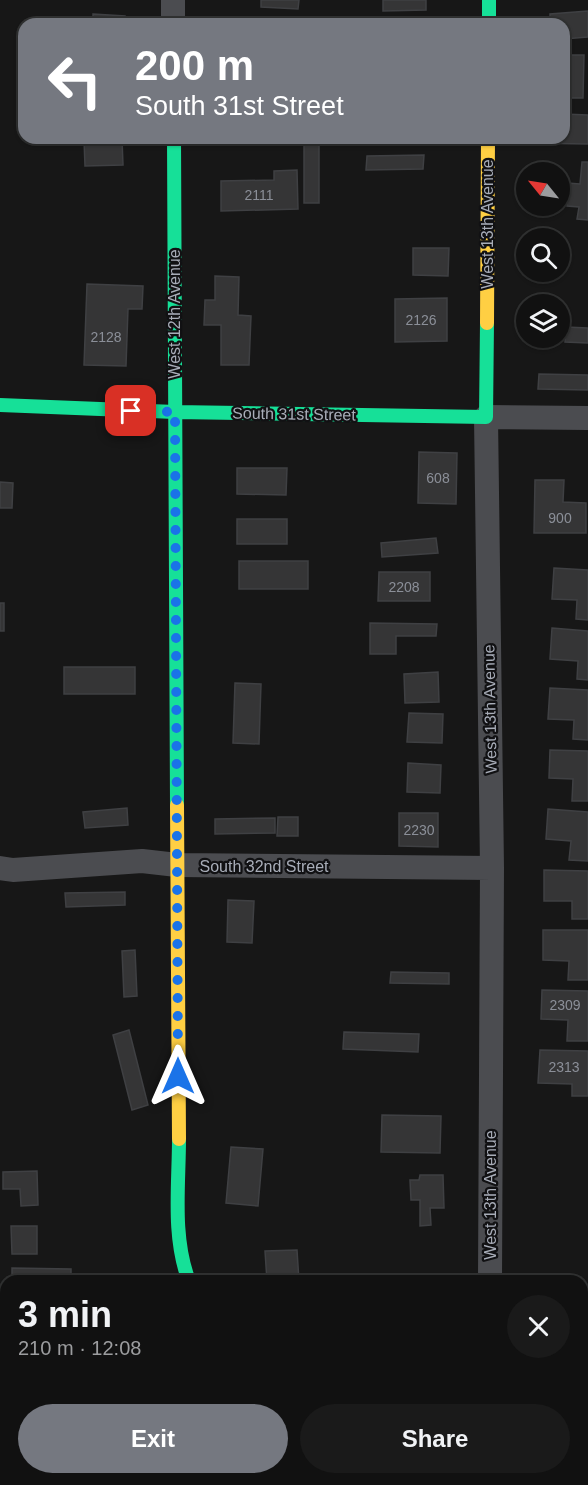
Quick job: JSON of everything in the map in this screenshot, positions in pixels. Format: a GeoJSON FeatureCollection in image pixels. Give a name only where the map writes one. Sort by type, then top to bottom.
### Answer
{"type":"FeatureCollection","features":[{"type":"Feature","properties":{"kind":"street"},"geometry":{"type":"LineString","coordinates":[[173,0],[173,18]]}},
{"type":"Feature","properties":{"kind":"street"},"geometry":{"type":"LineString","coordinates":[[489,0],[489,18]]}},
{"type":"Feature","properties":{"kind":"street","name":"West 12th Avenue"},"geometry":{"type":"LineString","coordinates":[[174,144],[179,1240],[187,1275]]}},
{"type":"Feature","properties":{"kind":"street","name":"West 13th Avenue"},"geometry":{"type":"LineString","coordinates":[[488,144],[486,417],[492,868],[490,1275]]}},
{"type":"Feature","properties":{"kind":"street","name":"South 31st Street"},"geometry":{"type":"LineString","coordinates":[[0,405],[175,412],[588,418]]}},
{"type":"Feature","properties":{"kind":"street","name":"South 32nd Street"},"geometry":{"type":"LineString","coordinates":[[0,868],[13,870],[142,861],[177,865],[492,868]]}},
{"type":"Feature","properties":{"kind":"building"},"geometry":{"type":"Polygon","coordinates":[[[261,0],[299,0],[298,9],[261,7],[261,0]]]}},
{"type":"Feature","properties":{"kind":"building"},"geometry":{"type":"Polygon","coordinates":[[[383,0],[426,0],[426,10],[383,11],[383,0]]]}},
{"type":"Feature","properties":{"kind":"building"},"geometry":{"type":"Polygon","coordinates":[[[588,11],[588,37],[570,38],[570,18],[550,18],[550,14],[588,11]]]}},
{"type":"Feature","properties":{"kind":"building"},"geometry":{"type":"Polygon","coordinates":[[[93,14],[125,16],[125,18],[93,18],[93,14]]]}},
{"type":"Feature","properties":{"kind":"building"},"geometry":{"type":"Polygon","coordinates":[[[570,55],[584,55],[583,98],[570,98],[570,55]]]}},
{"type":"Feature","properties":{"kind":"building"},"geometry":{"type":"Polygon","coordinates":[[[570,114],[588,115],[588,144],[570,144],[570,114]]]}},
{"type":"Feature","properties":{"kind":"building"},"geometry":{"type":"Polygon","coordinates":[[[84,144],[122,144],[123,165],[85,166],[84,144]]]}},
{"type":"Feature","properties":{"kind":"building"},"geometry":{"type":"Polygon","coordinates":[[[304,144],[319,144],[319,203],[304,203],[304,144]]]}},
{"type":"Feature","properties":{"kind":"building"},"geometry":{"type":"Polygon","coordinates":[[[424,155],[423,169],[366,170],[367,156],[424,155]]]}},
{"type":"Feature","properties":{"kind":"building"},"geometry":{"type":"Polygon","coordinates":[[[582,162],[588,162],[588,220],[577,219],[579,207],[570,206],[570,183],[580,184],[582,162]]]}},
{"type":"Feature","properties":{"kind":"building"},"geometry":{"type":"Polygon","coordinates":[[[297,170],[298,209],[221,211],[221,181],[274,180],[274,171],[297,170]]]}},
{"type":"Feature","properties":{"kind":"building"},"geometry":{"type":"Polygon","coordinates":[[[413,248],[449,248],[448,276],[413,275],[413,248]]]}},
{"type":"Feature","properties":{"kind":"building"},"geometry":{"type":"Polygon","coordinates":[[[215,276],[239,277],[238,315],[251,316],[249,365],[221,365],[221,325],[204,325],[205,300],[215,300],[215,276]]]}},
{"type":"Feature","properties":{"kind":"building"},"geometry":{"type":"Polygon","coordinates":[[[87,284],[143,286],[142,309],[128,309],[126,366],[84,365],[87,284]]]}},
{"type":"Feature","properties":{"kind":"building"},"geometry":{"type":"Polygon","coordinates":[[[447,298],[447,341],[395,342],[395,299],[447,298]]]}},
{"type":"Feature","properties":{"kind":"building"},"geometry":{"type":"Polygon","coordinates":[[[570,327],[588,328],[588,343],[570,342],[570,327]]]}},
{"type":"Feature","properties":{"kind":"building"},"geometry":{"type":"Polygon","coordinates":[[[539,374],[588,375],[588,390],[538,389],[539,374]]]}},
{"type":"Feature","properties":{"kind":"building"},"geometry":{"type":"Polygon","coordinates":[[[419,452],[457,453],[456,504],[418,503],[419,452]]]}},
{"type":"Feature","properties":{"kind":"building"},"geometry":{"type":"Polygon","coordinates":[[[237,468],[287,468],[286,495],[237,494],[237,468]]]}},
{"type":"Feature","properties":{"kind":"building"},"geometry":{"type":"Polygon","coordinates":[[[535,480],[564,480],[563,502],[586,503],[586,533],[534,533],[535,480]]]}},
{"type":"Feature","properties":{"kind":"building"},"geometry":{"type":"Polygon","coordinates":[[[0,482],[13,483],[12,508],[0,508],[0,482]]]}},
{"type":"Feature","properties":{"kind":"building"},"geometry":{"type":"Polygon","coordinates":[[[237,519],[287,519],[287,544],[237,544],[237,519]]]}},
{"type":"Feature","properties":{"kind":"building"},"geometry":{"type":"Polygon","coordinates":[[[436,538],[438,553],[382,557],[381,543],[436,538]]]}},
{"type":"Feature","properties":{"kind":"building"},"geometry":{"type":"Polygon","coordinates":[[[239,561],[308,561],[308,589],[239,589],[239,561]]]}},
{"type":"Feature","properties":{"kind":"building"},"geometry":{"type":"Polygon","coordinates":[[[554,568],[588,570],[588,620],[576,619],[577,600],[552,599],[554,568]]]}},
{"type":"Feature","properties":{"kind":"building"},"geometry":{"type":"Polygon","coordinates":[[[379,572],[430,572],[430,601],[378,601],[379,572]]]}},
{"type":"Feature","properties":{"kind":"building"},"geometry":{"type":"Polygon","coordinates":[[[0,603],[4,603],[4,631],[0,631],[0,603]]]}},
{"type":"Feature","properties":{"kind":"building"},"geometry":{"type":"Polygon","coordinates":[[[370,623],[437,624],[436,636],[396,636],[396,654],[370,654],[370,623]]]}},
{"type":"Feature","properties":{"kind":"building"},"geometry":{"type":"Polygon","coordinates":[[[552,628],[588,631],[588,680],[577,679],[578,661],[550,659],[552,628]]]}},
{"type":"Feature","properties":{"kind":"building"},"geometry":{"type":"Polygon","coordinates":[[[64,667],[135,667],[135,694],[64,694],[64,667]]]}},
{"type":"Feature","properties":{"kind":"building"},"geometry":{"type":"Polygon","coordinates":[[[438,672],[439,702],[405,703],[404,674],[438,672]]]}},
{"type":"Feature","properties":{"kind":"building"},"geometry":{"type":"Polygon","coordinates":[[[235,683],[261,684],[259,744],[233,743],[235,683]]]}},
{"type":"Feature","properties":{"kind":"building"},"geometry":{"type":"Polygon","coordinates":[[[550,688],[588,690],[588,740],[573,739],[574,720],[548,719],[550,688]]]}},
{"type":"Feature","properties":{"kind":"building"},"geometry":{"type":"Polygon","coordinates":[[[409,713],[443,714],[442,743],[407,742],[409,713]]]}},
{"type":"Feature","properties":{"kind":"building"},"geometry":{"type":"Polygon","coordinates":[[[550,750],[588,751],[588,801],[572,801],[573,779],[549,778],[550,750]]]}},
{"type":"Feature","properties":{"kind":"building"},"geometry":{"type":"Polygon","coordinates":[[[408,763],[441,765],[440,793],[407,792],[408,763]]]}},
{"type":"Feature","properties":{"kind":"building"},"geometry":{"type":"Polygon","coordinates":[[[127,808],[128,825],[85,828],[83,812],[127,808]]]}},
{"type":"Feature","properties":{"kind":"building"},"geometry":{"type":"Polygon","coordinates":[[[548,809],[588,812],[588,861],[569,860],[571,841],[546,839],[548,809]]]}},
{"type":"Feature","properties":{"kind":"building"},"geometry":{"type":"Polygon","coordinates":[[[399,813],[438,813],[438,847],[399,846],[399,813]]]}},
{"type":"Feature","properties":{"kind":"building"},"geometry":{"type":"Polygon","coordinates":[[[278,817],[298,817],[298,836],[277,836],[278,817]]]}},
{"type":"Feature","properties":{"kind":"building"},"geometry":{"type":"Polygon","coordinates":[[[275,818],[275,833],[215,834],[215,819],[275,818]]]}},
{"type":"Feature","properties":{"kind":"building"},"geometry":{"type":"Polygon","coordinates":[[[544,870],[588,871],[588,919],[572,919],[572,901],[544,901],[544,870]]]}},
{"type":"Feature","properties":{"kind":"building"},"geometry":{"type":"Polygon","coordinates":[[[125,892],[125,905],[66,907],[65,893],[125,892]]]}},
{"type":"Feature","properties":{"kind":"building"},"geometry":{"type":"Polygon","coordinates":[[[228,900],[254,901],[252,943],[227,942],[228,900]]]}},
{"type":"Feature","properties":{"kind":"building"},"geometry":{"type":"Polygon","coordinates":[[[543,930],[588,930],[588,980],[568,980],[569,961],[543,960],[543,930]]]}},
{"type":"Feature","properties":{"kind":"building"},"geometry":{"type":"Polygon","coordinates":[[[135,950],[137,996],[124,997],[122,951],[135,950]]]}},
{"type":"Feature","properties":{"kind":"building"},"geometry":{"type":"Polygon","coordinates":[[[391,972],[449,973],[449,984],[390,983],[391,972]]]}},
{"type":"Feature","properties":{"kind":"building"},"geometry":{"type":"Polygon","coordinates":[[[542,990],[588,991],[588,1041],[567,1041],[568,1020],[541,1019],[542,990]]]}},
{"type":"Feature","properties":{"kind":"building"},"geometry":{"type":"Polygon","coordinates":[[[129,1030],[148,1105],[132,1110],[113,1035],[129,1030]]]}},
{"type":"Feature","properties":{"kind":"building"},"geometry":{"type":"Polygon","coordinates":[[[344,1032],[419,1034],[418,1052],[343,1049],[344,1032]]]}},
{"type":"Feature","properties":{"kind":"building"},"geometry":{"type":"Polygon","coordinates":[[[540,1050],[588,1051],[588,1096],[572,1096],[572,1084],[538,1083],[540,1050]]]}},
{"type":"Feature","properties":{"kind":"building"},"geometry":{"type":"Polygon","coordinates":[[[382,1115],[441,1116],[440,1153],[381,1152],[382,1115]]]}},
{"type":"Feature","properties":{"kind":"building"},"geometry":{"type":"Polygon","coordinates":[[[231,1147],[263,1149],[258,1206],[226,1203],[231,1147]]]}},
{"type":"Feature","properties":{"kind":"building"},"geometry":{"type":"Polygon","coordinates":[[[37,1171],[38,1205],[21,1206],[20,1189],[3,1189],[3,1172],[37,1171]]]}},
{"type":"Feature","properties":{"kind":"building"},"geometry":{"type":"Polygon","coordinates":[[[420,1175],[443,1175],[444,1208],[430,1208],[431,1225],[420,1226],[420,1200],[411,1200],[410,1180],[419,1180],[420,1175]]]}},
{"type":"Feature","properties":{"kind":"building"},"geometry":{"type":"Polygon","coordinates":[[[11,1226],[37,1226],[37,1254],[12,1254],[11,1226]]]}},
{"type":"Feature","properties":{"kind":"building"},"geometry":{"type":"Polygon","coordinates":[[[297,1250],[299,1275],[267,1275],[265,1251],[297,1250]]]}},
{"type":"Feature","properties":{"kind":"building"},"geometry":{"type":"Polygon","coordinates":[[[12,1268],[71,1269],[71,1275],[12,1275],[12,1268]]]}},
{"type":"Feature","properties":{"kind":"traffic: fast"},"geometry":{"type":"LineString","coordinates":[[489,0],[489,18]]}},
{"type":"Feature","properties":{"kind":"traffic: fast"},"geometry":{"type":"LineString","coordinates":[[174,144],[177,805]]}},
{"type":"Feature","properties":{"kind":"traffic: fast"},"geometry":{"type":"LineString","coordinates":[[0,405],[175,412],[486,417],[487,323]]}},
{"type":"Feature","properties":{"kind":"traffic: fast"},"geometry":{"type":"LineString","coordinates":[[179,1139],[178,1229],[187,1275]]}},
{"type":"Feature","properties":{"kind":"traffic: slow"},"geometry":{"type":"LineString","coordinates":[[487,323],[488,144]]}},
{"type":"Feature","properties":{"kind":"traffic: slow"},"geometry":{"type":"LineString","coordinates":[[177,805],[179,1139]]}},
{"type":"Feature","properties":{"kind":"route"},"geometry":{"type":"LineString","coordinates":[[131,411],[175,412],[178,1076]]}}]}
